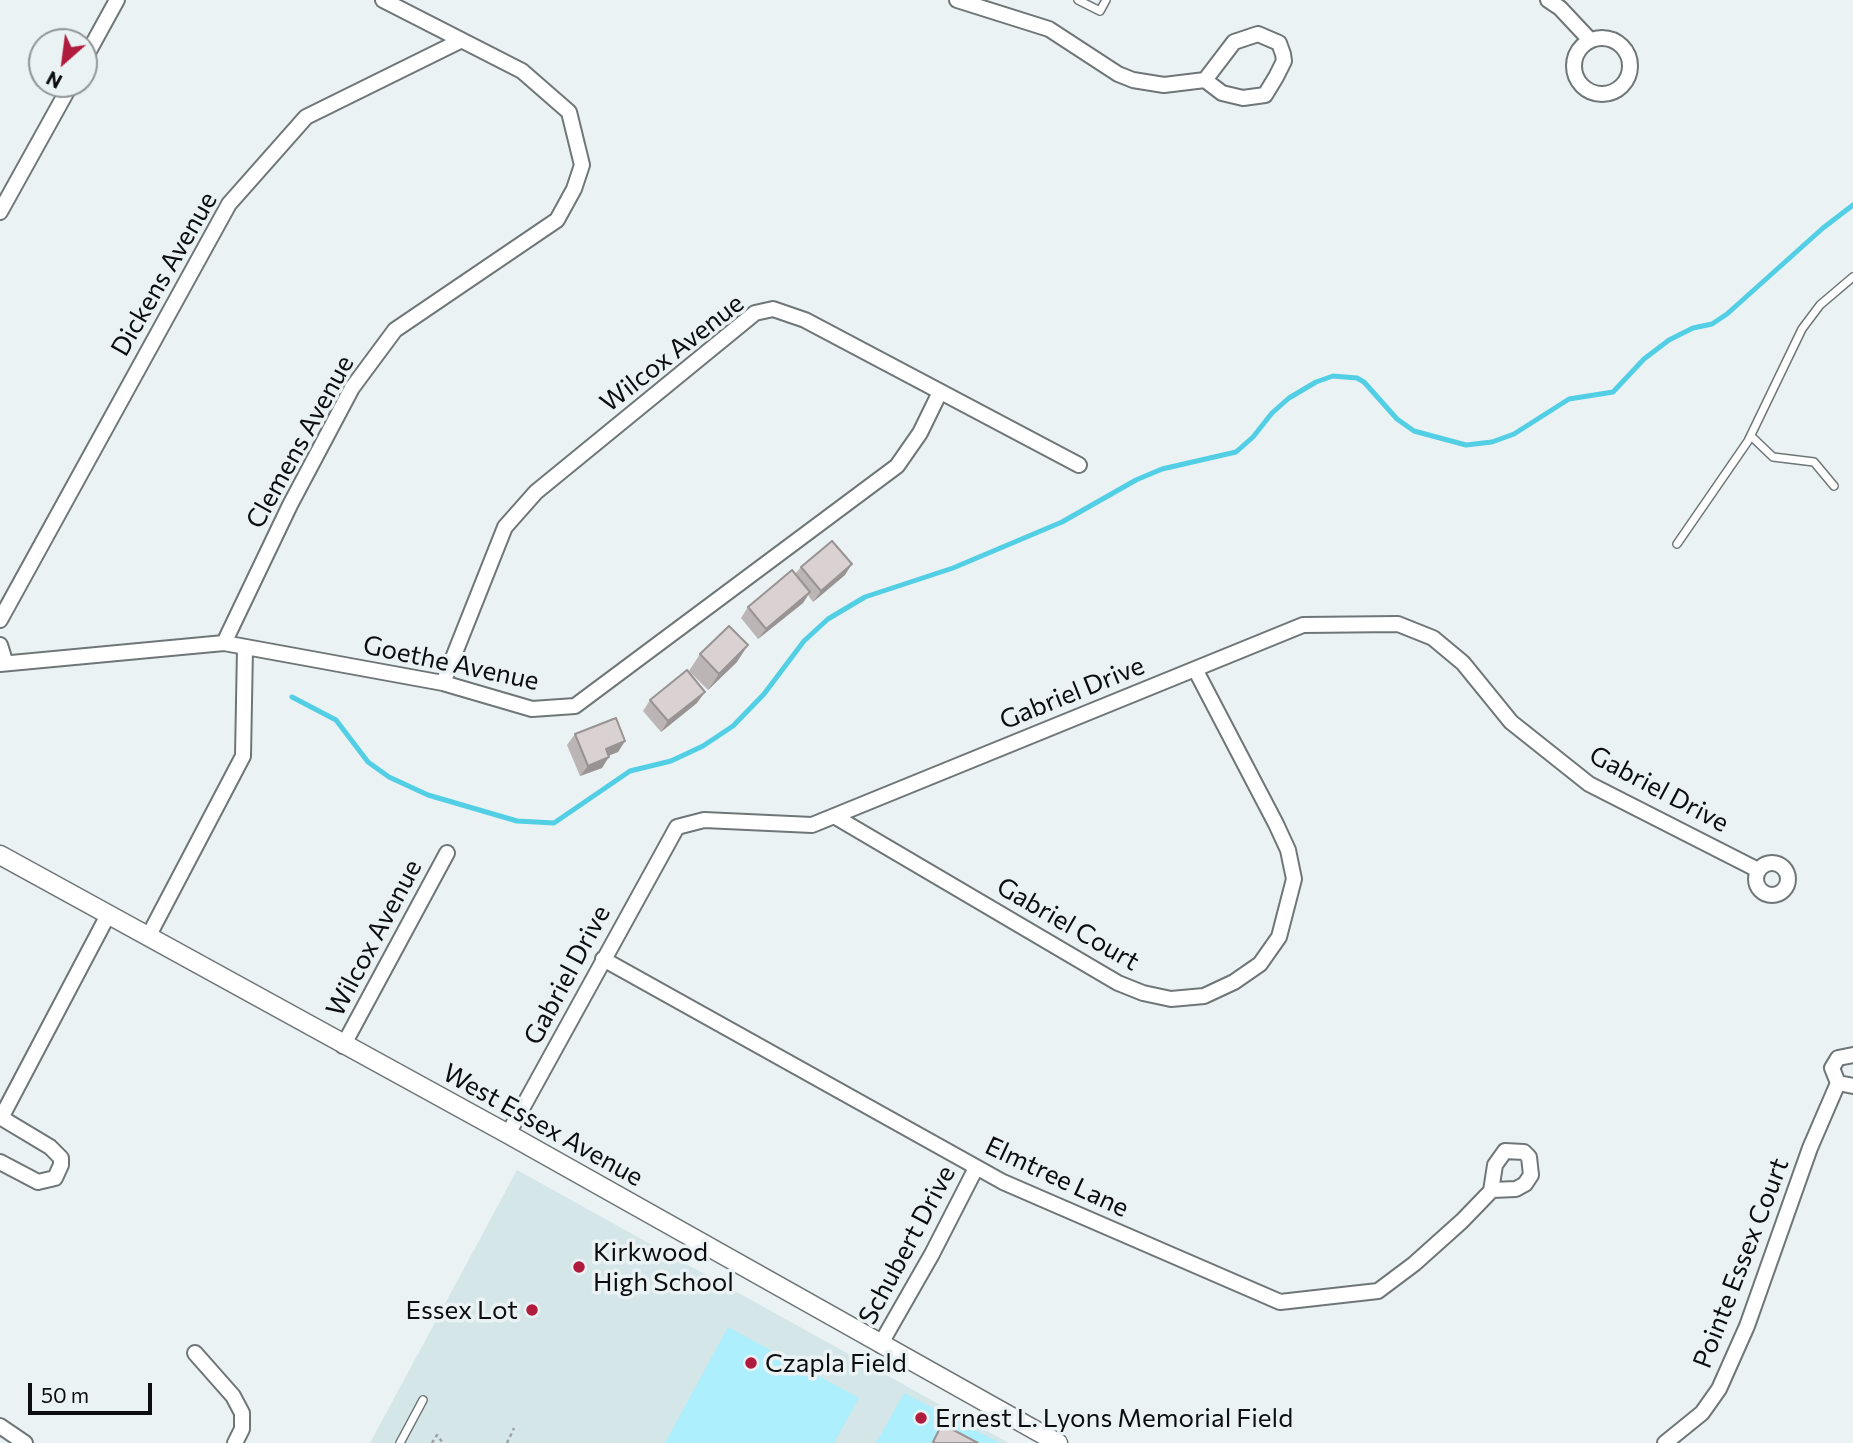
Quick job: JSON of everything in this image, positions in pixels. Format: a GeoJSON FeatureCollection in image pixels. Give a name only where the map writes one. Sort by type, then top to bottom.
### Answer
{"type":"FeatureCollection","features":[{"type":"Feature","properties":{"kind":"street"},"geometry":{"type":"LineString","coordinates":[[98,35],[117,0]]}},
{"type":"Feature","properties":{"kind":"street"},"geometry":{"type":"LineString","coordinates":[[383,0],[460,41]]}},
{"type":"Feature","properties":{"kind":"street"},"geometry":{"type":"LineString","coordinates":[[957,0],[1049,29],[1118,74],[1133,80],[1164,85],[1205,80],[1222,93],[1242,98],[1265,94],[1284,61],[1279,43],[1258,34],[1234,42],[1205,80]]}},
{"type":"Feature","properties":{"kind":"street"},"geometry":{"type":"LineString","coordinates":[[1548,0],[1560,8],[1590,40]]}},
{"type":"Feature","properties":{"kind":"street","name":"Clemens Avenue"},"geometry":{"type":"LineString","coordinates":[[224,643],[290,505],[352,388],[395,330],[557,220],[574,189],[582,165],[569,111],[522,71],[460,41]]}},
{"type":"Feature","properties":{"kind":"street","name":"Dickens Avenue"},"geometry":{"type":"LineString","coordinates":[[0,620],[229,204],[306,117],[460,41]]}},
{"type":"Feature","properties":{"kind":"street"},"geometry":{"type":"LineString","coordinates":[[0,212],[63,98]]}},
{"type":"Feature","properties":{"kind":"street","name":"Wilcox Avenue"},"geometry":{"type":"LineString","coordinates":[[443,683],[505,527],[536,492],[755,313],[773,309],[805,320],[1079,465]]}},
{"type":"Feature","properties":{"kind":"street","name":"Goethe Avenue"},"geometry":{"type":"LineString","coordinates":[[3,662],[224,643],[443,683],[532,709],[575,706],[897,466],[920,433],[940,392]]}},
{"type":"Feature","properties":{"kind":"street","name":"Gabriel Drive"},"geometry":{"type":"LineString","coordinates":[[508,1134],[677,827],[704,820],[812,825],[1303,625],[1398,624],[1433,638],[1463,663],[1511,722],[1589,784],[1758,870]]}},
{"type":"Feature","properties":{"kind":"street"},"geometry":{"type":"LineString","coordinates":[[0,645],[3,662]]}},
{"type":"Feature","properties":{"kind":"street"},"geometry":{"type":"LineString","coordinates":[[148,937],[243,756],[245,648]]}},
{"type":"Feature","properties":{"kind":"street","name":"Gabriel Court"},"geometry":{"type":"LineString","coordinates":[[834,816],[1118,983],[1143,993],[1171,999],[1204,996],[1234,982],[1260,964],[1279,937],[1289,909],[1293,879],[1288,850],[1276,824],[1195,669]]}},
{"type":"Feature","properties":{"kind":"street","name":"Wilcox Avenue"},"geometry":{"type":"LineString","coordinates":[[343,1046],[447,853]]}},
{"type":"Feature","properties":{"kind":"street","name":"West Essex Avenue"},"geometry":{"type":"LineString","coordinates":[[0,855],[343,1046],[508,1134],[1058,1443]]}},
{"type":"Feature","properties":{"kind":"street"},"geometry":{"type":"LineString","coordinates":[[0,1162],[38,1182],[55,1178],[61,1166],[58,1152],[1,1118],[108,915]]}},
{"type":"Feature","properties":{"kind":"street","name":"Elmtree Lane"},"geometry":{"type":"LineString","coordinates":[[603,959],[1003,1182],[1280,1302],[1378,1291],[1414,1264],[1491,1191]]}},
{"type":"Feature","properties":{"kind":"street","name":"Pointe Essex Court"},"geometry":{"type":"LineString","coordinates":[[1665,1443],[1702,1413],[1719,1389],[1747,1326],[1810,1148],[1838,1083],[1832,1075],[1834,1062],[1842,1055],[1853,1055]]}},
{"type":"Feature","properties":{"kind":"street"},"geometry":{"type":"LineString","coordinates":[[1838,1083],[1853,1086]]}},
{"type":"Feature","properties":{"kind":"street","name":"Schubert Drive"},"geometry":{"type":"LineString","coordinates":[[880,1345],[976,1168]]}},
{"type":"Feature","properties":{"kind":"street"},"geometry":{"type":"LineString","coordinates":[[195,1353],[233,1396],[242,1413],[242,1429],[235,1443]]}},
{"type":"Feature","properties":{"kind":"street"},"geometry":{"type":"LineString","coordinates":[[0,1426],[25,1443]]}},
{"type":"Feature","properties":{"kind":"lane"},"geometry":{"type":"LineString","coordinates":[[1078,0],[1100,11],[1106,0]]}},
{"type":"Feature","properties":{"kind":"lane"},"geometry":{"type":"LineString","coordinates":[[1677,544],[1751,436],[1802,329],[1820,306],[1853,277]]}},
{"type":"Feature","properties":{"kind":"lane"},"geometry":{"type":"LineString","coordinates":[[1751,436],[1773,457],[1814,462],[1834,486]]}},
{"type":"Feature","properties":{"kind":"lane"},"geometry":{"type":"LineString","coordinates":[[400,1443],[423,1400]]}},
{"type":"Feature","properties":{"kind":"path"},"geometry":{"type":"LineString","coordinates":[[507,1443],[514,1429]]}},
{"type":"Feature","properties":{"kind":"path"},"geometry":{"type":"LineString","coordinates":[[432,1443],[437,1435],[443,1443]]}},
{"type":"Feature","properties":{"kind":"shaded area","name":"Kirkwood High School"},"geometry":{"type":"Polygon","coordinates":[[[517,1170],[1009,1443],[370,1443],[517,1170]]]}},
{"type":"Feature","properties":{"kind":"shaded area","name":"Czapla Field"},"geometry":{"type":"Polygon","coordinates":[[[728,1327],[859,1398],[834,1443],[665,1443],[728,1327]]]}},
{"type":"Feature","properties":{"kind":"shaded area","name":"Ernest L. Lyons Memorial Field"},"geometry":{"type":"Polygon","coordinates":[[[904,1393],[1000,1443],[876,1443],[904,1393]]]}},
{"type":"Feature","properties":{"kind":"building"},"geometry":{"type":"Polygon","coordinates":[[[832,541],[852,564],[821,591],[801,567],[832,541]]]}},
{"type":"Feature","properties":{"kind":"building"},"geometry":{"type":"Polygon","coordinates":[[[792,570],[810,592],[766,629],[748,607],[792,570]]]}},
{"type":"Feature","properties":{"kind":"building"},"geometry":{"type":"Polygon","coordinates":[[[729,626],[748,645],[719,674],[700,654],[729,626]]]}},
{"type":"Feature","properties":{"kind":"building"},"geometry":{"type":"Polygon","coordinates":[[[687,670],[705,692],[668,721],[650,700],[687,670]]]}},
{"type":"Feature","properties":{"kind":"building"},"geometry":{"type":"Polygon","coordinates":[[[616,718],[625,741],[606,749],[609,757],[588,766],[575,734],[616,718]]]}},
{"type":"Feature","properties":{"kind":"building"},"geometry":{"type":"Polygon","coordinates":[[[942,1424],[978,1443],[933,1442],[942,1424]]]}},
{"type":"Feature","properties":{"kind":"waterway"},"geometry":{"type":"LineString","coordinates":[[292,697],[336,720],[368,762],[389,777],[428,795],[517,821],[554,823],[630,771],[671,761],[703,746],[733,726],[764,694],[804,641],[828,619],[865,597],[953,568],[1062,522],[1136,480],[1162,469],[1236,452],[1289,398],[1316,382],[1333,376],[1357,378],[1364,382],[1397,419],[1414,431],[1466,445],[1492,442],[1514,434],[1569,399],[1613,392],[1644,359],[1669,340],[1693,328],[1712,324],[1727,314],[1823,228],[1853,205]]}},
{"type":"Feature","properties":{"kind":"place","name":"Kirkwood High School"},"geometry":{"type":"Point","coordinates":[579,1267]}},
{"type":"Feature","properties":{"kind":"place","name":"Essex Lot"},"geometry":{"type":"Point","coordinates":[532,1310]}},
{"type":"Feature","properties":{"kind":"place","name":"Czapla Field"},"geometry":{"type":"Point","coordinates":[751,1363]}},
{"type":"Feature","properties":{"kind":"place","name":"Ernest L. Lyons Memorial Field"},"geometry":{"type":"Point","coordinates":[921,1418]}}]}
